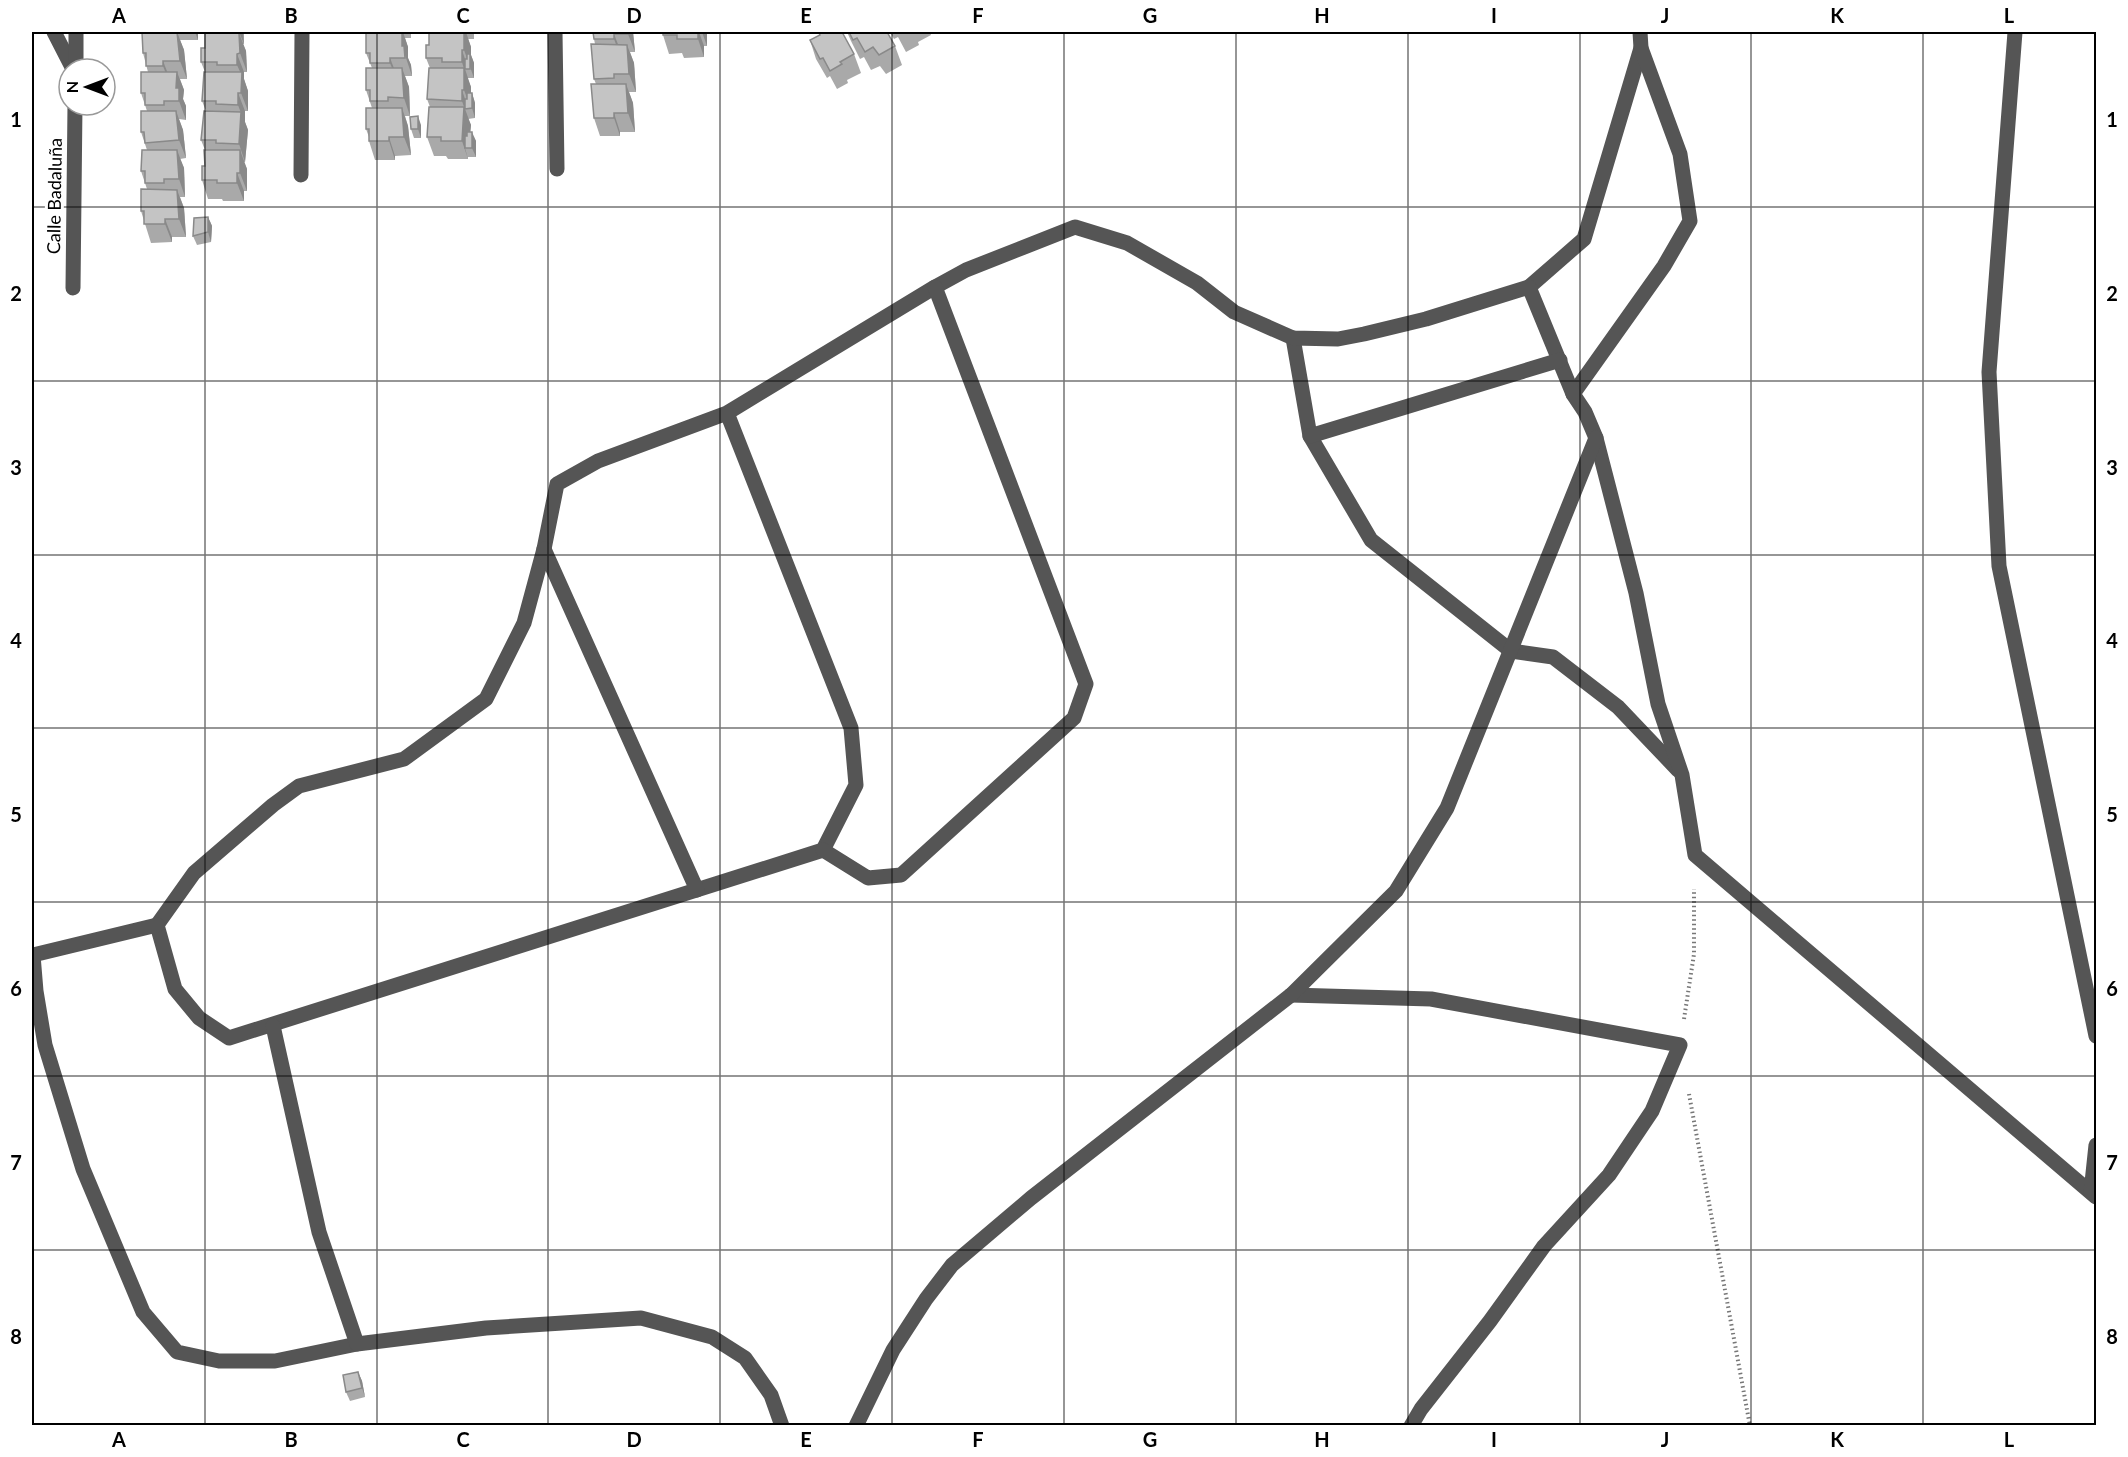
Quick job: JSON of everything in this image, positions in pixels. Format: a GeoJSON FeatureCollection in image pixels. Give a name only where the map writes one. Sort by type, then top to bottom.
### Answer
{"type":"FeatureCollection","features":[{"type":"Feature","properties":{"kind":"street"},"geometry":{"type":"LineString","coordinates":[[54,32],[68,57]]}},
{"type":"Feature","properties":{"kind":"street"},"geometry":{"type":"LineString","coordinates":[[75,57],[76,32]]}},
{"type":"Feature","properties":{"kind":"street"},"geometry":{"type":"LineString","coordinates":[[301,175],[302,32]]}},
{"type":"Feature","properties":{"kind":"street"},"geometry":{"type":"LineString","coordinates":[[555,32],[557,169]]}},
{"type":"Feature","properties":{"kind":"street"},"geometry":{"type":"LineString","coordinates":[[1573,394],[1664,266],[1690,220],[1680,154],[1641,48],[1640,32]]}},
{"type":"Feature","properties":{"kind":"street"},"geometry":{"type":"LineString","coordinates":[[2015,32],[1989,372],[1999,566],[2097,1036]]}},
{"type":"Feature","properties":{"kind":"street"},"geometry":{"type":"LineString","coordinates":[[782,1425],[771,1395],[745,1358],[712,1337],[641,1318],[486,1328],[357,1344],[274,1360],[219,1360],[177,1352],[143,1312],[83,1169],[45,1045],[33,955],[157,925],[194,873],[273,805],[299,786],[404,759],[486,699],[524,623],[544,549],[557,484],[598,461],[727,413],[935,286],[966,270],[1075,227],[1127,243],[1197,283],[1234,312],[1293,338],[1338,339],[1364,334],[1426,319],[1529,286],[1584,239],[1641,48]]}},
{"type":"Feature","properties":{"kind":"street","name":"Calle Badaluña"},"geometry":{"type":"LineString","coordinates":[[73,288],[75,117]]}},
{"type":"Feature","properties":{"kind":"street"},"geometry":{"type":"LineString","coordinates":[[823,850],[868,878],[901,874],[1074,718],[1086,684],[935,286]]}},
{"type":"Feature","properties":{"kind":"street"},"geometry":{"type":"LineString","coordinates":[[1529,286],[1573,394],[1585,412],[1596,438],[1636,593],[1658,704],[1682,775],[1695,855],[2094,1194]]}},
{"type":"Feature","properties":{"kind":"street"},"geometry":{"type":"LineString","coordinates":[[1293,338],[1310,436],[1371,540],[1511,651],[1553,657],[1618,706],[1682,775]]}},
{"type":"Feature","properties":{"kind":"street"},"geometry":{"type":"LineString","coordinates":[[1310,436],[1560,360]]}},
{"type":"Feature","properties":{"kind":"street"},"geometry":{"type":"LineString","coordinates":[[157,925],[175,989],[199,1018],[229,1038],[273,1026],[823,850],[856,785],[851,728],[727,413]]}},
{"type":"Feature","properties":{"kind":"street"},"geometry":{"type":"LineString","coordinates":[[856,1425],[893,1350],[926,1299],[952,1265],[1031,1198],[1290,995],[1396,891],[1448,808],[1596,438]]}},
{"type":"Feature","properties":{"kind":"street"},"geometry":{"type":"LineString","coordinates":[[544,549],[697,890]]}},
{"type":"Feature","properties":{"kind":"street"},"geometry":{"type":"LineString","coordinates":[[1290,995],[1431,999],[1680,1045],[1652,1111],[1610,1174],[1544,1246],[1411,1425]]}},
{"type":"Feature","properties":{"kind":"street"},"geometry":{"type":"LineString","coordinates":[[273,1026],[319,1232],[357,1344]]}},
{"type":"Feature","properties":{"kind":"street"},"geometry":{"type":"LineString","coordinates":[[2094,1194],[2097,1145]]}},
{"type":"Feature","properties":{"kind":"path"},"geometry":{"type":"LineString","coordinates":[[1680,1045],[1694,954],[1695,855]]}},
{"type":"Feature","properties":{"kind":"path"},"geometry":{"type":"LineString","coordinates":[[1689,1091],[1750,1425]]}},
{"type":"Feature","properties":{"kind":"building"},"geometry":{"type":"Polygon","coordinates":[[[142,32],[177,32],[180,61],[163,61],[163,66],[146,66],[142,32]]]}},
{"type":"Feature","properties":{"kind":"building"},"geometry":{"type":"Polygon","coordinates":[[[366,32],[402,32],[405,58],[390,58],[390,63],[370,63],[370,53],[366,53],[366,32]]]}},
{"type":"Feature","properties":{"kind":"building"},"geometry":{"type":"Polygon","coordinates":[[[429,32],[464,32],[462,62],[442,62],[442,58],[426,58],[429,32]]]}},
{"type":"Feature","properties":{"kind":"building"},"geometry":{"type":"Polygon","coordinates":[[[593,32],[628,32],[628,34],[614,34],[614,39],[594,39],[593,32]]]}},
{"type":"Feature","properties":{"kind":"building"},"geometry":{"type":"Polygon","coordinates":[[[663,32],[698,32],[698,39],[677,39],[677,35],[663,35],[663,32]]]}},
{"type":"Feature","properties":{"kind":"building"},"geometry":{"type":"Polygon","coordinates":[[[821,32],[842,32],[854,54],[830,71],[823,58],[820,59],[810,40],[820,35],[821,32]]]}},
{"type":"Feature","properties":{"kind":"building"},"geometry":{"type":"Polygon","coordinates":[[[849,32],[887,32],[895,46],[879,55],[873,47],[865,52],[857,38],[853,40],[849,32]]]}},
{"type":"Feature","properties":{"kind":"building"},"geometry":{"type":"Polygon","coordinates":[[[205,33],[239,33],[240,53],[237,54],[237,65],[201,62],[201,48],[205,48],[205,33]]]}},
{"type":"Feature","properties":{"kind":"building"},"geometry":{"type":"Polygon","coordinates":[[[591,44],[627,45],[629,74],[614,74],[614,78],[594,79],[591,44]]]}},
{"type":"Feature","properties":{"kind":"building"},"geometry":{"type":"Polygon","coordinates":[[[467,54],[470,54],[470,69],[465,69],[467,54]]]}},
{"type":"Feature","properties":{"kind":"building"},"geometry":{"type":"Polygon","coordinates":[[[366,68],[402,68],[404,98],[388,97],[388,101],[370,101],[370,90],[366,90],[366,68]]]}},
{"type":"Feature","properties":{"kind":"building"},"geometry":{"type":"Polygon","coordinates":[[[429,68],[464,68],[462,101],[427,99],[429,68]]]}},
{"type":"Feature","properties":{"kind":"building"},"geometry":{"type":"Polygon","coordinates":[[[141,72],[177,72],[176,88],[179,88],[179,101],[164,101],[164,105],[145,105],[145,93],[141,93],[141,72]]]}},
{"type":"Feature","properties":{"kind":"building"},"geometry":{"type":"Polygon","coordinates":[[[204,72],[242,72],[238,105],[202,101],[204,72]]]}},
{"type":"Feature","properties":{"kind":"building"},"geometry":{"type":"Polygon","coordinates":[[[591,84],[626,84],[628,113],[614,113],[614,118],[594,118],[591,84]]]}},
{"type":"Feature","properties":{"kind":"building"},"geometry":{"type":"Polygon","coordinates":[[[467,93],[472,93],[472,108],[465,109],[465,99],[467,99],[467,93]]]}},
{"type":"Feature","properties":{"kind":"building"},"geometry":{"type":"Polygon","coordinates":[[[429,107],[464,107],[462,141],[441,141],[441,137],[427,137],[429,107]]]}},
{"type":"Feature","properties":{"kind":"building"},"geometry":{"type":"Polygon","coordinates":[[[366,108],[402,108],[404,137],[389,137],[389,141],[369,141],[369,129],[366,129],[366,108]]]}},
{"type":"Feature","properties":{"kind":"building"},"geometry":{"type":"Polygon","coordinates":[[[141,111],[176,111],[179,140],[145,143],[144,132],[141,132],[141,111]]]}},
{"type":"Feature","properties":{"kind":"building"},"geometry":{"type":"Polygon","coordinates":[[[204,111],[241,112],[239,144],[201,140],[204,111]]]}},
{"type":"Feature","properties":{"kind":"building"},"geometry":{"type":"Polygon","coordinates":[[[418,116],[418,129],[411,129],[410,117],[418,116]]]}},
{"type":"Feature","properties":{"kind":"building"},"geometry":{"type":"Polygon","coordinates":[[[467,132],[472,132],[472,148],[465,148],[467,132]]]}},
{"type":"Feature","properties":{"kind":"building"},"geometry":{"type":"Polygon","coordinates":[[[142,150],[177,150],[179,179],[164,179],[164,183],[145,183],[145,171],[141,171],[142,150]]]}},
{"type":"Feature","properties":{"kind":"building"},"geometry":{"type":"Polygon","coordinates":[[[204,150],[240,150],[240,173],[237,173],[237,183],[202,180],[202,166],[205,166],[204,150]]]}},
{"type":"Feature","properties":{"kind":"building"},"geometry":{"type":"Polygon","coordinates":[[[141,189],[177,190],[179,219],[165,219],[165,224],[144,224],[144,211],[141,211],[141,189]]]}},
{"type":"Feature","properties":{"kind":"building"},"geometry":{"type":"Polygon","coordinates":[[[208,217],[208,232],[193,236],[194,218],[208,217]]]}},
{"type":"Feature","properties":{"kind":"building"},"geometry":{"type":"Polygon","coordinates":[[[358,1372],[362,1388],[346,1392],[343,1375],[358,1372]]]}}]}
